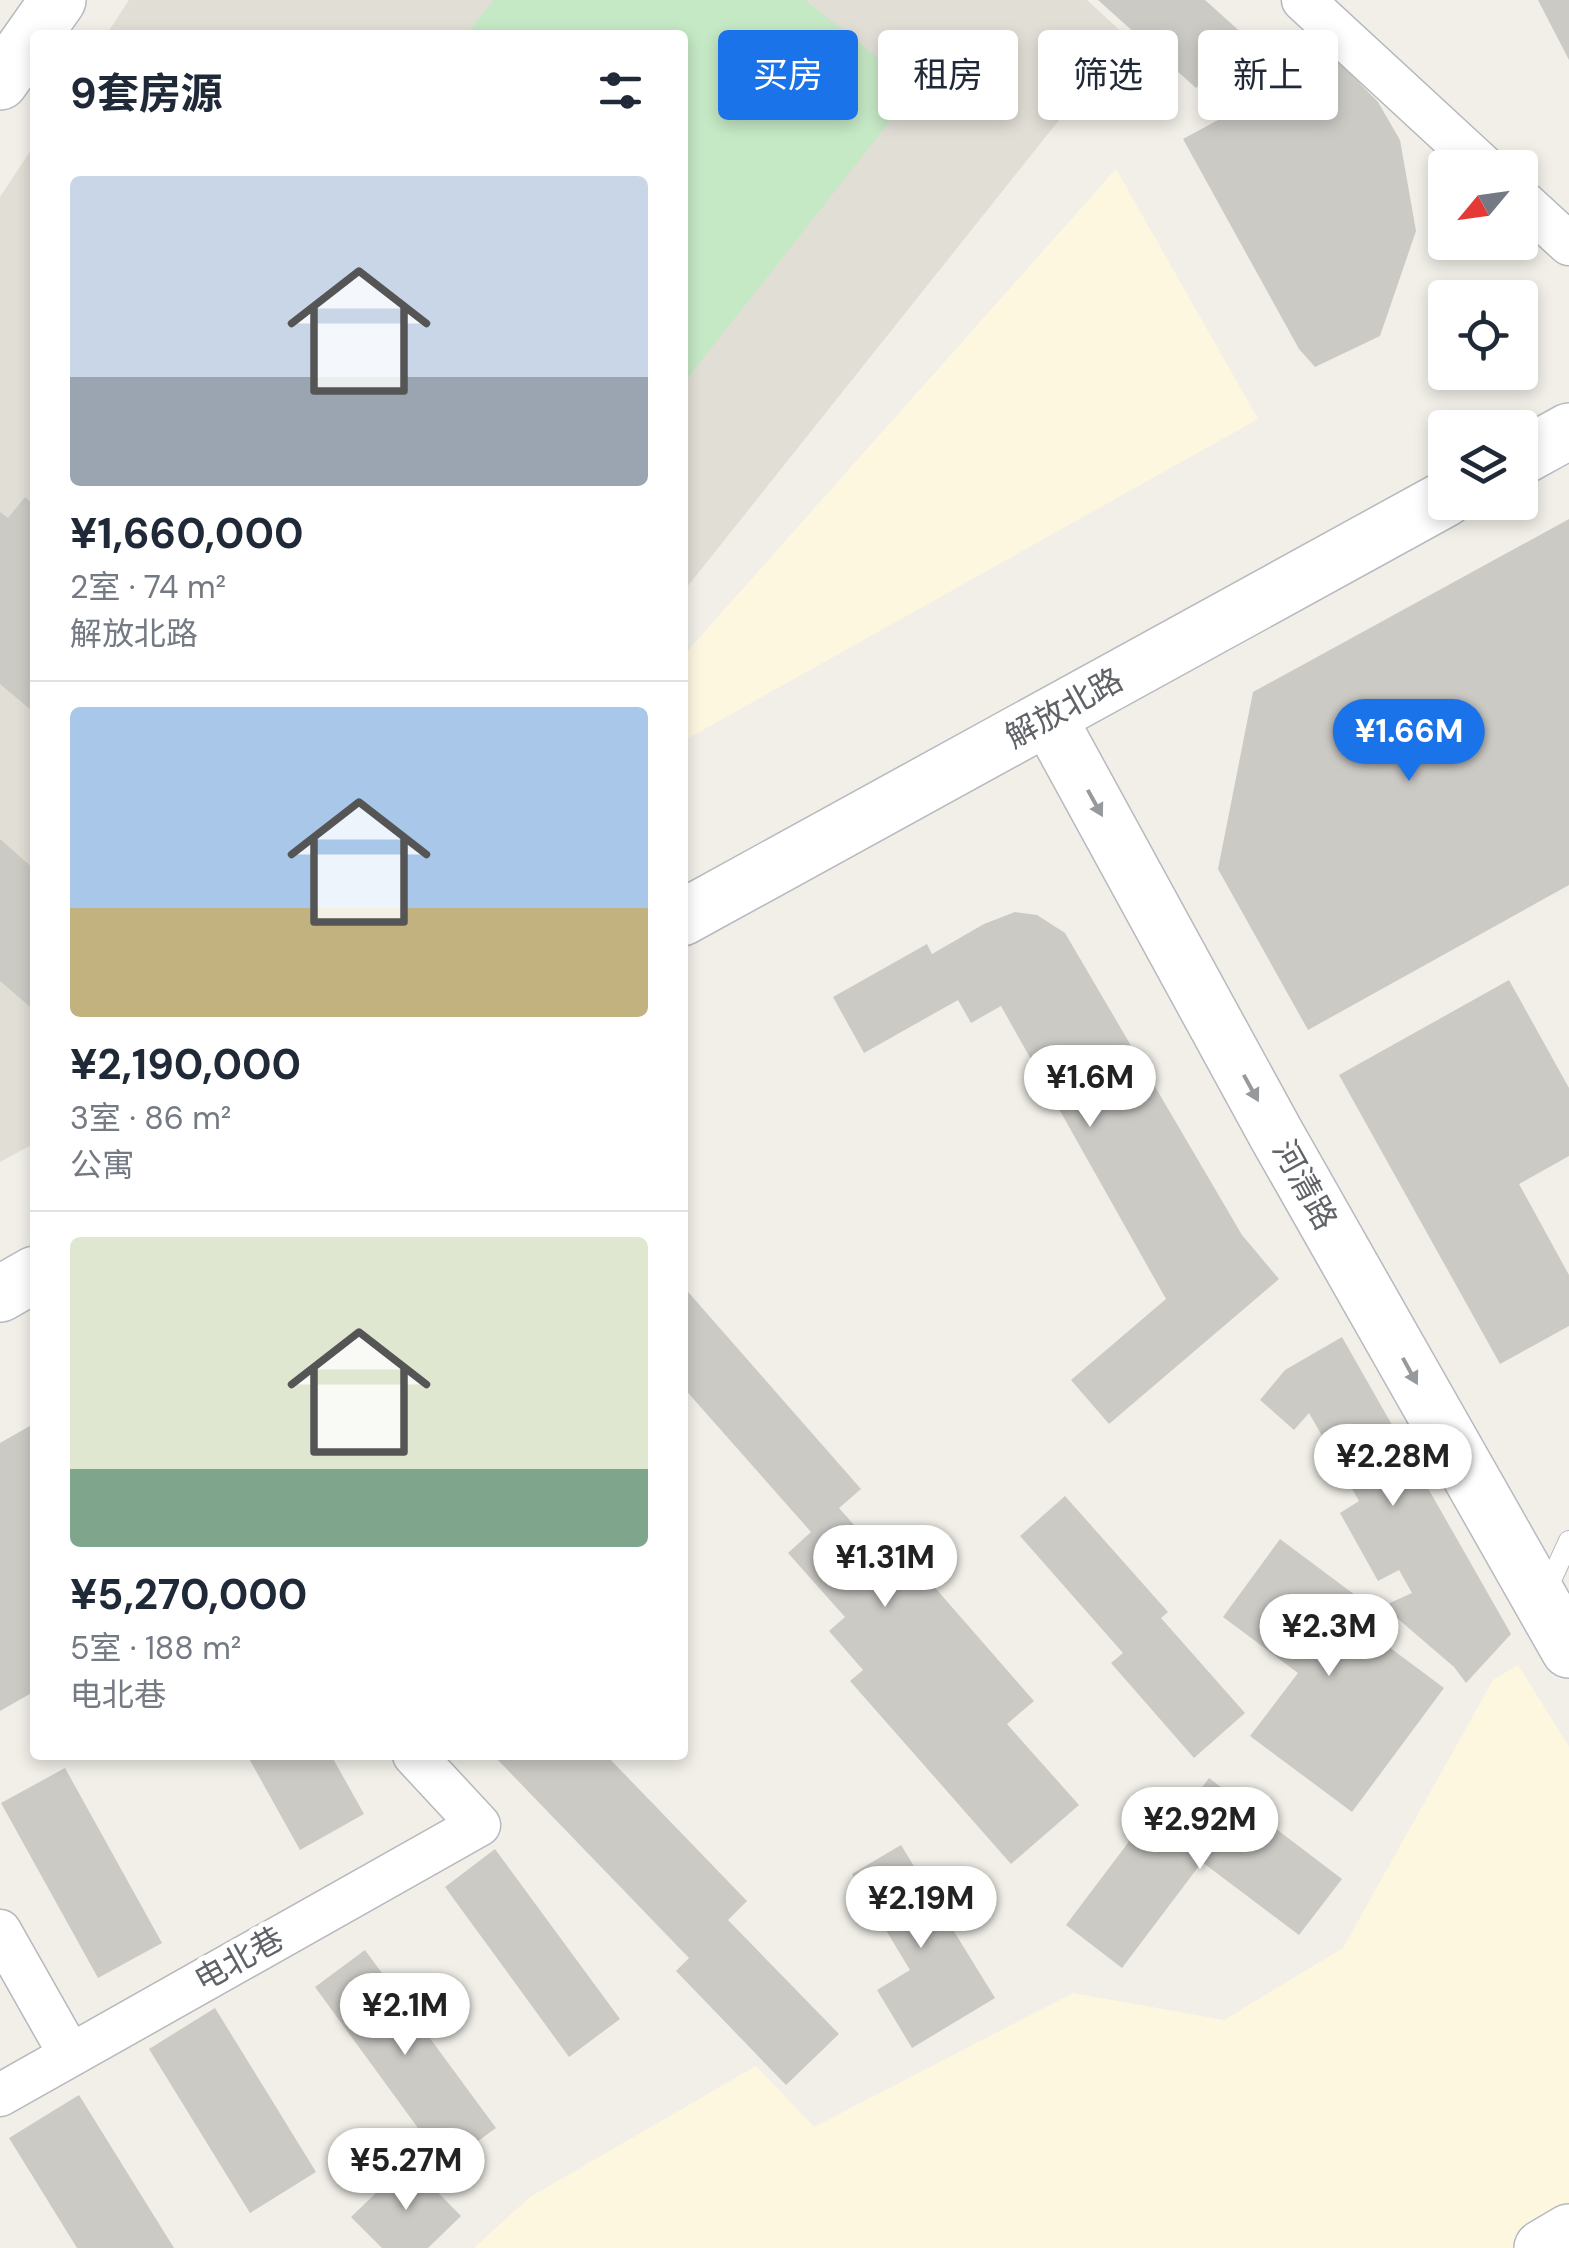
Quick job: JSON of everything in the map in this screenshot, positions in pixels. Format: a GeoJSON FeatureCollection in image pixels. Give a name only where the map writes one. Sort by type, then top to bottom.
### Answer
{"type":"FeatureCollection","features":[{"type":"Feature","properties":{"kind":"street"},"geometry":{"type":"LineString","coordinates":[[1303,0],[1466,150]]}},
{"type":"Feature","properties":{"kind":"street"},"geometry":{"type":"LineString","coordinates":[[36,30],[56,1]]}},
{"type":"Feature","properties":{"kind":"street"},"geometry":{"type":"LineString","coordinates":[[0,82],[30,39]]}},
{"type":"Feature","properties":{"kind":"street"},"geometry":{"type":"LineString","coordinates":[[1538,216],[1569,244]]}},
{"type":"Feature","properties":{"kind":"street"},"geometry":{"type":"LineString","coordinates":[[1538,448],[1569,431]]}},
{"type":"Feature","properties":{"kind":"street","name":"解放北路"},"geometry":{"type":"LineString","coordinates":[[688,915],[1428,508]]}},
{"type":"Feature","properties":{"kind":"street","name":"河清路"},"geometry":{"type":"LineString","coordinates":[[1048,717],[1276,1134],[1569,1650]]}},
{"type":"Feature","properties":{"kind":"street"},"geometry":{"type":"LineString","coordinates":[[0,1294],[30,1277]]}},
{"type":"Feature","properties":{"kind":"street","name":"电北巷"},"geometry":{"type":"LineString","coordinates":[[0,2095],[478,1824],[419,1760]]}},
{"type":"Feature","properties":{"kind":"street"},"geometry":{"type":"LineString","coordinates":[[0,1931],[70,2053]]}},
{"type":"Feature","properties":{"kind":"street"},"geometry":{"type":"LineString","coordinates":[[1542,2248],[1569,2232]]}},
{"type":"Feature","properties":{"kind":"lane"},"geometry":{"type":"LineString","coordinates":[[1540,1604],[1569,1541]]}},
{"type":"Feature","properties":{"kind":"shaded area"},"geometry":{"type":"Polygon","coordinates":[[[129,0],[1087,0],[1120,30],[1038,30],[1038,120],[1059,120],[688,586],[688,30],[109,30],[129,0]]]}},
{"type":"Feature","properties":{"kind":"shaded area"},"geometry":{"type":"Polygon","coordinates":[[[30,152],[30,1146],[0,1162],[0,197],[30,152]]]}},
{"type":"Feature","properties":{"kind":"shaded area"},"geometry":{"type":"Polygon","coordinates":[[[1116,169],[1258,419],[688,738],[688,650],[1116,169]]]}},
{"type":"Feature","properties":{"kind":"shaded area"},"geometry":{"type":"Polygon","coordinates":[[[1518,1665],[1569,1747],[1569,2218],[1519,2248],[474,2248],[530,2197],[756,2066],[814,2127],[1073,1993],[1224,2020],[1343,1948],[1493,1680],[1518,1665]]]}},
{"type":"Feature","properties":{"kind":"green space"},"geometry":{"type":"Polygon","coordinates":[[[494,0],[805,0],[843,30],[718,30],[718,120],[858,120],[858,42],[878,58],[878,120],[891,120],[688,378],[688,30],[470,30],[494,0]]]}},
{"type":"Feature","properties":{"kind":"building"},"geometry":{"type":"Polygon","coordinates":[[[1098,0],[1205,0],[1238,30],[1198,30],[1196,88],[1178,72],[1178,30],[1131,30],[1098,0]]]}},
{"type":"Feature","properties":{"kind":"building"},"geometry":{"type":"Polygon","coordinates":[[[1538,0],[1569,0],[1569,60],[1538,0]]]}},
{"type":"Feature","properties":{"kind":"building"},"geometry":{"type":"Polygon","coordinates":[[[1338,61],[1378,102],[1400,140],[1416,231],[1380,336],[1315,367],[1299,349],[1183,139],[1218,120],[1338,120],[1338,61]]]}},
{"type":"Feature","properties":{"kind":"building"},"geometry":{"type":"Polygon","coordinates":[[[25,497],[30,502],[30,709],[0,684],[0,512],[8,518],[25,497]]]}},
{"type":"Feature","properties":{"kind":"building"},"geometry":{"type":"Polygon","coordinates":[[[1569,519],[1569,885],[1308,1030],[1218,869],[1253,692],[1569,519]]]}},
{"type":"Feature","properties":{"kind":"building"},"geometry":{"type":"Polygon","coordinates":[[[0,839],[30,866],[30,1007],[0,981],[0,839]]]}},
{"type":"Feature","properties":{"kind":"building"},"geometry":{"type":"Polygon","coordinates":[[[1015,912],[1037,915],[1065,933],[1242,1235],[1279,1279],[1109,1424],[1071,1380],[1166,1299],[1001,1006],[971,1023],[958,1000],[864,1053],[833,997],[927,944],[932,954],[984,924],[1015,912]]]}},
{"type":"Feature","properties":{"kind":"building"},"geometry":{"type":"Polygon","coordinates":[[[1509,980],[1569,1088],[1569,1156],[1519,1184],[1569,1275],[1569,1326],[1500,1364],[1339,1075],[1509,980]]]}},
{"type":"Feature","properties":{"kind":"building"},"geometry":{"type":"Polygon","coordinates":[[[688,1292],[861,1489],[839,1508],[896,1572],[910,1559],[1034,1701],[1007,1724],[1079,1805],[1011,1864],[850,1681],[863,1670],[829,1631],[845,1617],[788,1553],[811,1532],[688,1393],[688,1292]]]}},
{"type":"Feature","properties":{"kind":"building"},"geometry":{"type":"Polygon","coordinates":[[[1342,1337],[1511,1634],[1466,1683],[1454,1667],[1383,1606],[1412,1593],[1399,1570],[1378,1581],[1340,1513],[1359,1501],[1309,1413],[1294,1430],[1260,1400],[1285,1370],[1342,1337]]]}},
{"type":"Feature","properties":{"kind":"building"},"geometry":{"type":"Polygon","coordinates":[[[30,1426],[30,1694],[0,1711],[0,1443],[30,1426]]]}},
{"type":"Feature","properties":{"kind":"building"},"geometry":{"type":"Polygon","coordinates":[[[1065,1496],[1168,1612],[1161,1618],[1245,1713],[1194,1758],[1111,1663],[1123,1653],[1020,1536],[1065,1496]]]}},
{"type":"Feature","properties":{"kind":"building"},"geometry":{"type":"Polygon","coordinates":[[[1280,1539],[1355,1595],[1342,1612],[1444,1688],[1352,1812],[1250,1736],[1298,1673],[1223,1617],[1280,1539]]]}},
{"type":"Feature","properties":{"kind":"building"},"geometry":{"type":"Polygon","coordinates":[[[250,1760],[334,1760],[364,1814],[300,1850],[250,1760]]]}},
{"type":"Feature","properties":{"kind":"building"},"geometry":{"type":"Polygon","coordinates":[[[498,1760],[611,1760],[747,1901],[728,1920],[839,2034],[786,2085],[676,1971],[689,1958],[498,1760]]]}},
{"type":"Feature","properties":{"kind":"building"},"geometry":{"type":"Polygon","coordinates":[[[65,1768],[162,1943],[98,1978],[1,1803],[65,1768]]]}},
{"type":"Feature","properties":{"kind":"building"},"geometry":{"type":"Polygon","coordinates":[[[1209,1778],[1342,1879],[1299,1935],[1202,1862],[1122,1968],[1066,1925],[1152,1811],[1172,1827],[1209,1778]]]}},
{"type":"Feature","properties":{"kind":"building"},"geometry":{"type":"Polygon","coordinates":[[[901,1845],[995,1998],[912,2048],[877,1990],[910,1970],[852,1874],[901,1845]]]}},
{"type":"Feature","properties":{"kind":"building"},"geometry":{"type":"Polygon","coordinates":[[[495,1849],[620,2019],[569,2057],[445,1887],[495,1849]]]}},
{"type":"Feature","properties":{"kind":"building"},"geometry":{"type":"Polygon","coordinates":[[[365,1950],[496,2128],[445,2165],[315,1987],[365,1950]]]}},
{"type":"Feature","properties":{"kind":"building"},"geometry":{"type":"Polygon","coordinates":[[[215,2008],[316,2172],[250,2213],[149,2049],[215,2008]]]}},
{"type":"Feature","properties":{"kind":"building"},"geometry":{"type":"Polygon","coordinates":[[[79,2095],[174,2248],[77,2248],[9,2138],[79,2095]]]}},
{"type":"Feature","properties":{"kind":"building"},"geometry":{"type":"Polygon","coordinates":[[[408,2162],[461,2216],[428,2248],[382,2248],[351,2217],[408,2162]]]}}]}
